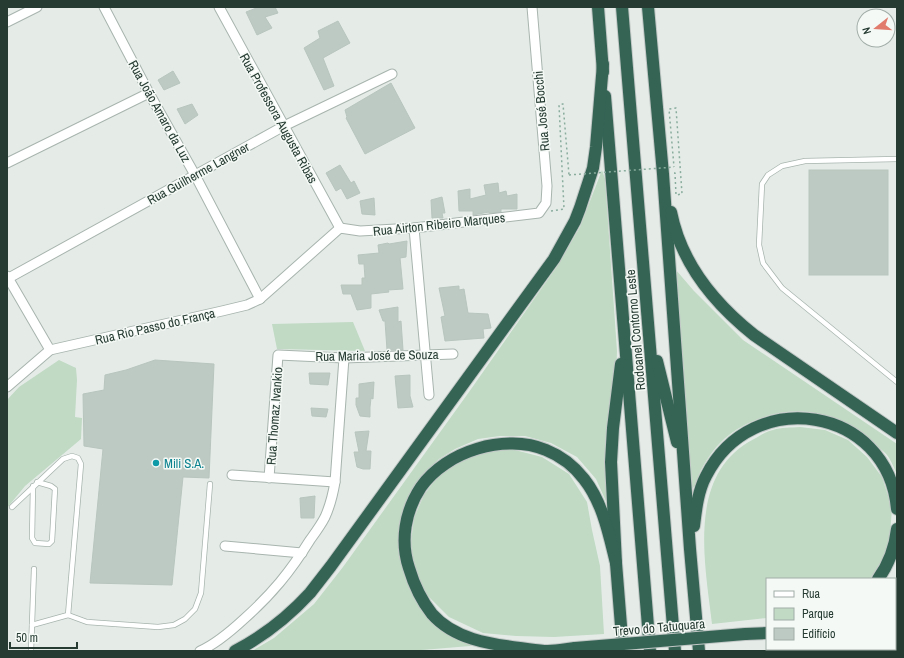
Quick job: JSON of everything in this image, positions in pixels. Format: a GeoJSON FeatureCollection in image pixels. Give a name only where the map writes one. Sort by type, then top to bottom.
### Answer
{"type":"FeatureCollection","features":[{"type":"Feature","properties":{"kind":"highway","name":"Rodoanel Contorno Leste"},"geometry":{"type":"LineString","coordinates":[[598,7],[650,651]]}},
{"type":"Feature","properties":{"kind":"highway","name":"Rodoanel Contorno Leste"},"geometry":{"type":"LineString","coordinates":[[622,7],[675,651]]}},
{"type":"Feature","properties":{"kind":"highway"},"geometry":{"type":"LineString","coordinates":[[648,7],[663,174],[690,549],[699,651]]}},
{"type":"Feature","properties":{"kind":"highway"},"geometry":{"type":"LineString","coordinates":[[235,651],[265,632],[310,593],[554,259],[578,214],[592,168],[603,64]]}},
{"type":"Feature","properties":{"kind":"highway"},"geometry":{"type":"LineString","coordinates":[[663,174],[672,216],[681,243],[692,266],[719,304],[754,335],[897,433]]}},
{"type":"Feature","properties":{"kind":"highway"},"geometry":{"type":"LineString","coordinates":[[648,318],[685,476]]}},
{"type":"Feature","properties":{"kind":"highway"},"geometry":{"type":"LineString","coordinates":[[623,651],[616,564],[612,445],[624,331]]}},
{"type":"Feature","properties":{"kind":"highway"},"geometry":{"type":"LineString","coordinates":[[690,549],[699,494],[705,476],[728,446],[744,433],[758,425],[775,420],[795,418],[814,419],[835,425],[853,434],[877,456],[886,471],[893,488],[897,509]]}},
{"type":"Feature","properties":{"kind":"highway","name":"Trevo do Tatuquara"},"geometry":{"type":"LineString","coordinates":[[616,564],[602,515],[591,490],[584,479],[572,466],[560,457],[545,450],[527,445],[508,444],[471,450],[455,457],[441,466],[431,474],[421,488],[412,505],[406,524],[404,541],[406,559],[413,582],[421,598],[432,614],[442,623],[454,631],[484,643],[546,651],[766,633]]}},
{"type":"Feature","properties":{"kind":"highway"},"geometry":{"type":"LineString","coordinates":[[879,578],[891,556],[897,529]]}},
{"type":"Feature","properties":{"kind":"street"},"geometry":{"type":"LineString","coordinates":[[7,22],[37,7]]}},
{"type":"Feature","properties":{"kind":"street","name":"Rua João Amaro da Luz"},"geometry":{"type":"LineString","coordinates":[[104,7],[260,299]]}},
{"type":"Feature","properties":{"kind":"street","name":"Rua Professora Augusta Ribas"},"geometry":{"type":"LineString","coordinates":[[219,7],[340,228]]}},
{"type":"Feature","properties":{"kind":"street","name":"Rua José Bocchi"},"geometry":{"type":"LineString","coordinates":[[532,7],[547,186],[546,203],[539,213]]}},
{"type":"Feature","properties":{"kind":"street","name":"Rua Guilherme Langner"},"geometry":{"type":"LineString","coordinates":[[7,278],[284,126],[392,74]]}},
{"type":"Feature","properties":{"kind":"street"},"geometry":{"type":"LineString","coordinates":[[7,163],[149,93]]}},
{"type":"Feature","properties":{"kind":"street","name":"Rua Airton Ribeiro Marques"},"geometry":{"type":"LineString","coordinates":[[340,228],[360,232],[414,228],[539,213]]}},
{"type":"Feature","properties":{"kind":"street"},"geometry":{"type":"LineString","coordinates":[[260,299],[340,228]]}},
{"type":"Feature","properties":{"kind":"street"},"geometry":{"type":"LineString","coordinates":[[414,228],[430,395]]}},
{"type":"Feature","properties":{"kind":"street"},"geometry":{"type":"LineString","coordinates":[[7,278],[50,350],[7,387]]}},
{"type":"Feature","properties":{"kind":"street","name":"Rua Rio Passo do França"},"geometry":{"type":"LineString","coordinates":[[50,350],[247,305],[260,299]]}},
{"type":"Feature","properties":{"kind":"street","name":"Rua Maria José de Souza"},"geometry":{"type":"LineString","coordinates":[[278,355],[344,358],[453,354]]}},
{"type":"Feature","properties":{"kind":"street","name":"Rua Thomaz Ivankio"},"geometry":{"type":"LineString","coordinates":[[269,478],[278,355]]}},
{"type":"Feature","properties":{"kind":"street"},"geometry":{"type":"LineString","coordinates":[[200,651],[219,640],[262,603],[280,584],[324,518],[332,500],[335,482],[344,358]]}},
{"type":"Feature","properties":{"kind":"street"},"geometry":{"type":"LineString","coordinates":[[232,475],[335,482]]}},
{"type":"Feature","properties":{"kind":"street"},"geometry":{"type":"LineString","coordinates":[[225,546],[302,553]]}},
{"type":"Feature","properties":{"kind":"lane"},"geometry":{"type":"LineString","coordinates":[[897,159],[805,161],[782,166],[768,175],[762,184],[759,245],[763,263],[782,288],[897,382]]}},
{"type":"Feature","properties":{"kind":"lane"},"geometry":{"type":"LineString","coordinates":[[12,507],[63,459],[72,456],[78,458],[81,464],[68,615]]}},
{"type":"Feature","properties":{"kind":"lane"},"geometry":{"type":"LineString","coordinates":[[35,484],[51,486],[55,489],[52,541],[49,544],[35,543],[32,538],[35,484]]}},
{"type":"Feature","properties":{"kind":"lane"},"geometry":{"type":"LineString","coordinates":[[32,625],[68,615],[87,622],[158,627],[174,625],[185,619],[195,609],[201,593],[210,484]]}},
{"type":"Feature","properties":{"kind":"lane"},"geometry":{"type":"LineString","coordinates":[[31,651],[34,569]]}},
{"type":"Feature","properties":{"kind":"path"},"geometry":{"type":"LineString","coordinates":[[539,213],[564,209],[559,105],[563,104],[568,175],[674,167],[670,109],[676,108],[682,194],[676,195],[675,173],[663,174]]}},
{"type":"Feature","properties":{"kind":"green space"},"geometry":{"type":"Polygon","coordinates":[[[602,170],[605,179],[617,351],[616,372],[606,434],[609,508],[596,479],[577,457],[551,443],[525,436],[500,436],[478,439],[455,449],[439,459],[423,475],[410,495],[402,517],[414,594],[473,644],[470,646],[410,651],[252,651],[274,638],[314,604],[343,567],[558,265],[580,227],[602,170]]]}},
{"type":"Feature","properties":{"kind":"green space"},"geometry":{"type":"Polygon","coordinates":[[[676,270],[694,291],[743,340],[897,444],[897,474],[890,459],[885,453],[859,432],[846,424],[819,414],[791,411],[776,414],[749,423],[729,435],[721,442],[710,456],[701,470],[696,485],[692,489],[676,270]]]}},
{"type":"Feature","properties":{"kind":"green space"},"geometry":{"type":"Polygon","coordinates":[[[353,322],[365,351],[277,349],[272,324],[353,322]]]}},
{"type":"Feature","properties":{"kind":"green space"},"geometry":{"type":"Polygon","coordinates":[[[59,360],[76,368],[77,380],[75,417],[82,418],[81,439],[25,486],[7,508],[7,400],[19,387],[59,360]]]}},
{"type":"Feature","properties":{"kind":"green space"},"geometry":{"type":"Polygon","coordinates":[[[800,427],[825,430],[848,440],[867,457],[882,477],[892,508],[889,549],[871,578],[766,578],[766,618],[712,624],[704,548],[705,522],[709,497],[718,474],[732,454],[763,434],[779,428],[800,427]]]}},
{"type":"Feature","properties":{"kind":"green space"},"geometry":{"type":"Polygon","coordinates":[[[511,449],[542,457],[569,474],[587,502],[600,566],[604,634],[554,637],[483,633],[449,617],[422,590],[410,550],[414,518],[424,495],[439,475],[459,460],[483,452],[511,449]]]}},
{"type":"Feature","properties":{"kind":"building"},"geometry":{"type":"Polygon","coordinates":[[[259,7],[275,7],[278,13],[265,17],[272,28],[257,35],[246,12],[259,7]]]}},
{"type":"Feature","properties":{"kind":"building"},"geometry":{"type":"Polygon","coordinates":[[[338,21],[350,43],[323,58],[334,86],[324,90],[304,48],[320,38],[318,31],[338,21]]]}},
{"type":"Feature","properties":{"kind":"building"},"geometry":{"type":"Polygon","coordinates":[[[173,71],[180,83],[164,90],[158,80],[173,71]]]}},
{"type":"Feature","properties":{"kind":"building"},"geometry":{"type":"Polygon","coordinates":[[[391,83],[415,128],[365,154],[346,118],[345,110],[391,83]]]}},
{"type":"Feature","properties":{"kind":"building"},"geometry":{"type":"Polygon","coordinates":[[[192,104],[198,115],[185,124],[177,109],[192,104]]]}},
{"type":"Feature","properties":{"kind":"building"},"geometry":{"type":"Polygon","coordinates":[[[340,165],[351,183],[354,181],[360,193],[347,199],[341,188],[336,191],[326,173],[340,165]]]}},
{"type":"Feature","properties":{"kind":"building"},"geometry":{"type":"Polygon","coordinates":[[[809,170],[888,170],[888,275],[809,275],[809,170]]]}},
{"type":"Feature","properties":{"kind":"building"},"geometry":{"type":"Polygon","coordinates":[[[498,183],[499,193],[506,191],[507,196],[517,194],[517,209],[501,209],[501,212],[489,212],[473,215],[473,211],[459,211],[458,191],[470,189],[470,199],[486,195],[484,185],[498,183]]]}},
{"type":"Feature","properties":{"kind":"building"},"geometry":{"type":"Polygon","coordinates":[[[442,197],[445,213],[442,213],[443,218],[432,218],[431,200],[442,197]]]}},
{"type":"Feature","properties":{"kind":"building"},"geometry":{"type":"Polygon","coordinates":[[[374,198],[375,215],[362,214],[360,201],[374,198]]]}},
{"type":"Feature","properties":{"kind":"building"},"geometry":{"type":"Polygon","coordinates":[[[407,241],[406,257],[400,258],[403,289],[388,290],[389,292],[371,294],[371,308],[357,310],[351,294],[343,294],[341,285],[362,285],[362,278],[365,278],[364,264],[359,264],[358,255],[379,253],[378,245],[407,241]]]}},
{"type":"Feature","properties":{"kind":"building"},"geometry":{"type":"Polygon","coordinates":[[[459,286],[459,290],[464,289],[468,313],[488,314],[491,328],[483,329],[484,338],[445,341],[441,317],[445,316],[439,288],[459,286]]]}},
{"type":"Feature","properties":{"kind":"building"},"geometry":{"type":"Polygon","coordinates":[[[398,307],[398,322],[401,321],[403,350],[387,350],[385,321],[383,321],[379,310],[398,307]]]}},
{"type":"Feature","properties":{"kind":"building","name":"Mili S.A."},"geometry":{"type":"Polygon","coordinates":[[[155,360],[214,364],[209,478],[183,477],[172,585],[90,583],[103,449],[84,446],[83,394],[104,390],[105,375],[126,370],[155,360]]]}},
{"type":"Feature","properties":{"kind":"building"},"geometry":{"type":"Polygon","coordinates":[[[309,373],[330,373],[328,385],[310,384],[309,373]]]}},
{"type":"Feature","properties":{"kind":"building"},"geometry":{"type":"Polygon","coordinates":[[[410,375],[410,396],[413,407],[398,408],[395,376],[410,375]]]}},
{"type":"Feature","properties":{"kind":"building"},"geometry":{"type":"Polygon","coordinates":[[[374,382],[370,417],[360,416],[356,405],[356,398],[359,398],[359,384],[374,382]]]}},
{"type":"Feature","properties":{"kind":"building"},"geometry":{"type":"Polygon","coordinates":[[[311,408],[328,409],[326,417],[312,416],[311,408]]]}},
{"type":"Feature","properties":{"kind":"building"},"geometry":{"type":"Polygon","coordinates":[[[369,431],[366,451],[371,451],[370,469],[363,469],[357,467],[354,452],[359,452],[355,432],[369,431]]]}},
{"type":"Feature","properties":{"kind":"building"},"geometry":{"type":"Polygon","coordinates":[[[315,496],[314,518],[301,518],[300,498],[315,496]]]}},
{"type":"Feature","properties":{"kind":"place","name":"Mili S.A."},"geometry":{"type":"Point","coordinates":[156,463]}}]}
